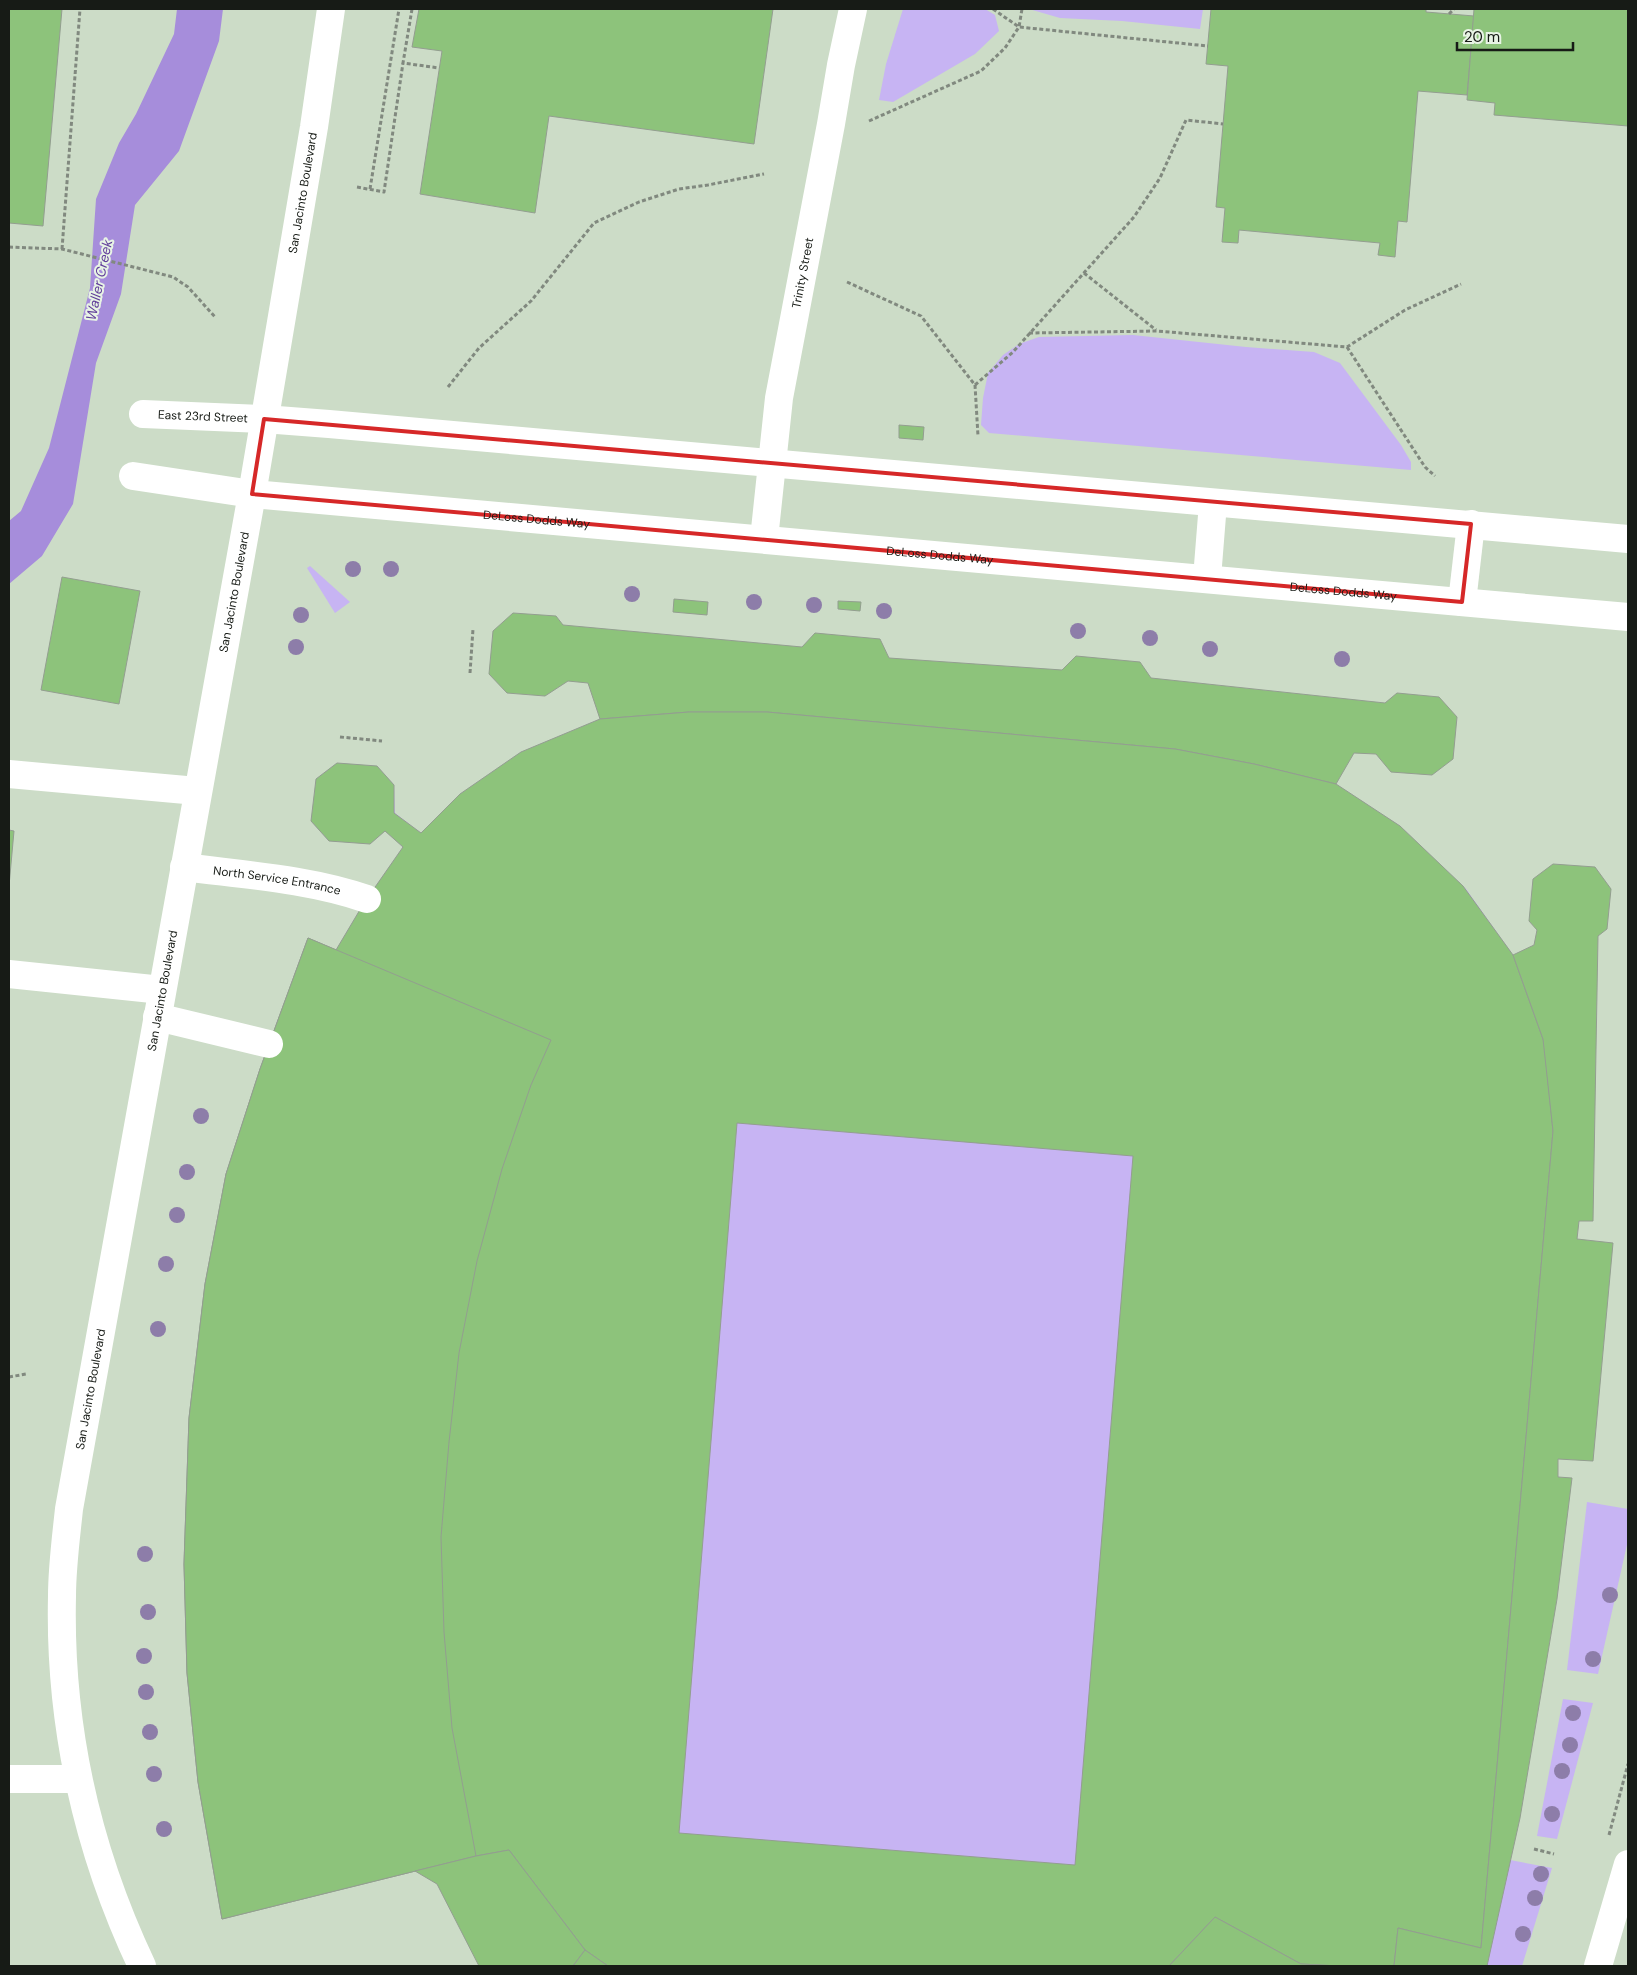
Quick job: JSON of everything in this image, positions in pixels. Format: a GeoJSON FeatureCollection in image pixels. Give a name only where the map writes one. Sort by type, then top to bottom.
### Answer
{"type":"FeatureCollection","features":[{"type":"Feature","properties":{"kind":"street","name":"San Jacinto Boulevard"},"geometry":{"type":"LineString","coordinates":[[142,1966],[125,1932],[99,1861],[78,1779],[67,1710],[62,1638],[62,1594],[69,1509],[252,494],[314,127],[331,9]]}},
{"type":"Feature","properties":{"kind":"street","name":"Trinity Street"},"geometry":{"type":"LineString","coordinates":[[764,539],[780,388],[853,9]]}},
{"type":"Feature","properties":{"kind":"street","name":"East 23rd Street"},"geometry":{"type":"LineString","coordinates":[[143,414],[264,419]]}},
{"type":"Feature","properties":{"kind":"street"},"geometry":{"type":"LineString","coordinates":[[264,419],[1628,539]]}},
{"type":"Feature","properties":{"kind":"street"},"geometry":{"type":"LineString","coordinates":[[133,476],[252,494]]}},
{"type":"Feature","properties":{"kind":"street","name":"DeLoss Dodds Way"},"geometry":{"type":"LineString","coordinates":[[252,494],[1628,617]]}},
{"type":"Feature","properties":{"kind":"street"},"geometry":{"type":"LineString","coordinates":[[1207,578],[1213,502]]}},
{"type":"Feature","properties":{"kind":"street"},"geometry":{"type":"LineString","coordinates":[[1462,602],[1471,524]]}},
{"type":"Feature","properties":{"kind":"street"},"geometry":{"type":"LineString","coordinates":[[9,774],[197,791]]}},
{"type":"Feature","properties":{"kind":"street","name":"North Service Entrance"},"geometry":{"type":"LineString","coordinates":[[184,867],[343,890],[367,899]]}},
{"type":"Feature","properties":{"kind":"street"},"geometry":{"type":"LineString","coordinates":[[9,974],[162,990]]}},
{"type":"Feature","properties":{"kind":"street"},"geometry":{"type":"LineString","coordinates":[[157,1017],[269,1044]]}},
{"type":"Feature","properties":{"kind":"street"},"geometry":{"type":"LineString","coordinates":[[9,1778],[78,1779]]}},
{"type":"Feature","properties":{"kind":"street"},"geometry":{"type":"LineString","coordinates":[[1598,1966],[1628,1864]]}},
{"type":"Feature","properties":{"kind":"path"},"geometry":{"type":"LineString","coordinates":[[62,249],[80,9]]}},
{"type":"Feature","properties":{"kind":"path"},"geometry":{"type":"LineString","coordinates":[[370,189],[399,9]]}},
{"type":"Feature","properties":{"kind":"path"},"geometry":{"type":"LineString","coordinates":[[356,187],[384,192],[412,9]]}},
{"type":"Feature","properties":{"kind":"path"},"geometry":{"type":"LineString","coordinates":[[993,9],[1019,27],[1030,29],[1208,46]]}},
{"type":"Feature","properties":{"kind":"path"},"geometry":{"type":"LineString","coordinates":[[869,121],[981,71],[1005,48],[1019,27],[1022,9]]}},
{"type":"Feature","properties":{"kind":"path"},"geometry":{"type":"LineString","coordinates":[[1449,9],[1449,14],[1454,9]]}},
{"type":"Feature","properties":{"kind":"path"},"geometry":{"type":"LineString","coordinates":[[403,63],[439,68]]}},
{"type":"Feature","properties":{"kind":"path"},"geometry":{"type":"LineString","coordinates":[[975,385],[1013,352],[1134,217],[1160,178],[1186,120],[1223,124]]}},
{"type":"Feature","properties":{"kind":"path"},"geometry":{"type":"LineString","coordinates":[[448,387],[479,348],[531,301],[594,223],[639,202],[679,189],[764,174]]}},
{"type":"Feature","properties":{"kind":"path"},"geometry":{"type":"LineString","coordinates":[[9,247],[62,249],[173,277],[188,287],[215,317]]}},
{"type":"Feature","properties":{"kind":"path"},"geometry":{"type":"LineString","coordinates":[[1084,274],[1157,331]]}},
{"type":"Feature","properties":{"kind":"path"},"geometry":{"type":"LineString","coordinates":[[847,282],[921,316],[975,385],[978,436]]}},
{"type":"Feature","properties":{"kind":"path"},"geometry":{"type":"LineString","coordinates":[[1030,333],[1157,331],[1347,347],[1405,310],[1460,284]]}},
{"type":"Feature","properties":{"kind":"path"},"geometry":{"type":"LineString","coordinates":[[1347,347],[1425,467],[1435,476]]}},
{"type":"Feature","properties":{"kind":"path"},"geometry":{"type":"LineString","coordinates":[[470,673],[473,629]]}},
{"type":"Feature","properties":{"kind":"path"},"geometry":{"type":"LineString","coordinates":[[340,737],[382,741]]}},
{"type":"Feature","properties":{"kind":"path"},"geometry":{"type":"LineString","coordinates":[[9,1377],[26,1374]]}},
{"type":"Feature","properties":{"kind":"path"},"geometry":{"type":"LineString","coordinates":[[1534,1849],[1554,1854]]}},
{"type":"Feature","properties":{"kind":"highlighted area"},"geometry":{"type":"Polygon","coordinates":[[[264,419],[1471,524],[1462,602],[252,494],[264,419]]]}},
{"type":"Feature","properties":{"kind":"shaded area"},"geometry":{"type":"Polygon","coordinates":[[[9,9],[1628,9],[1628,1966],[9,1966],[9,9]]]}},
{"type":"Feature","properties":{"kind":"shaded area"},"geometry":{"type":"Polygon","coordinates":[[[903,9],[985,9],[995,15],[999,31],[975,54],[893,102],[879,100],[886,64],[903,9]]]}},
{"type":"Feature","properties":{"kind":"shaded area"},"geometry":{"type":"Polygon","coordinates":[[[1029,9],[1203,9],[1200,29],[1122,21],[1060,18],[1029,9]]]}},
{"type":"Feature","properties":{"kind":"shaded area"},"geometry":{"type":"Polygon","coordinates":[[[1133,335],[1314,352],[1340,363],[1401,445],[1411,462],[1411,470],[989,433],[981,425],[983,398],[988,373],[1003,355],[1019,344],[1039,337],[1133,335]]]}},
{"type":"Feature","properties":{"kind":"shaded area"},"geometry":{"type":"Polygon","coordinates":[[[310,566],[350,602],[335,613],[307,568],[310,566]]]}},
{"type":"Feature","properties":{"kind":"shaded area"},"geometry":{"type":"Polygon","coordinates":[[[600,719],[1336,784],[1400,826],[1466,889],[1513,955],[1544,1042],[1398,1929],[1394,1966],[1301,1964],[1215,1917],[1169,1966],[608,1966],[585,1950],[476,1856],[222,1919],[198,1782],[187,1673],[184,1564],[189,1418],[205,1284],[226,1174],[260,1069],[308,938],[336,950],[364,903],[403,847],[385,831],[370,844],[329,841],[311,821],[316,779],[337,763],[377,766],[394,785],[395,813],[421,833],[460,794],[521,752],[600,719]]]}},
{"type":"Feature","properties":{"kind":"shaded area"},"geometry":{"type":"Polygon","coordinates":[[[1587,1502],[1628,1509],[1628,1540],[1598,1674],[1567,1670],[1587,1502]]]}},
{"type":"Feature","properties":{"kind":"shaded area"},"geometry":{"type":"Polygon","coordinates":[[[1563,1699],[1593,1703],[1557,1839],[1537,1836],[1563,1699]]]}},
{"type":"Feature","properties":{"kind":"shaded area"},"geometry":{"type":"Polygon","coordinates":[[[1510,1860],[1552,1868],[1522,1966],[1487,1966],[1510,1860]]]}},
{"type":"Feature","properties":{"kind":"water","name":"Waller Creek"},"geometry":{"type":"Polygon","coordinates":[[[177,9],[223,9],[219,41],[179,151],[135,205],[121,294],[96,363],[73,504],[42,556],[9,584],[9,521],[21,511],[49,448],[90,288],[96,199],[119,143],[136,114],[174,34],[177,9]]]}},
{"type":"Feature","properties":{"kind":"building"},"geometry":{"type":"Polygon","coordinates":[[[9,9],[62,9],[43,226],[9,223],[9,9]]]}},
{"type":"Feature","properties":{"kind":"building"},"geometry":{"type":"Polygon","coordinates":[[[419,9],[773,9],[754,144],[549,116],[535,213],[420,194],[442,51],[412,47],[419,9]]]}},
{"type":"Feature","properties":{"kind":"building"},"geometry":{"type":"Polygon","coordinates":[[[1211,9],[1426,9],[1426,12],[1474,16],[1467,95],[1418,91],[1407,222],[1398,221],[1395,257],[1378,255],[1380,243],[1239,230],[1238,243],[1222,242],[1225,208],[1216,207],[1228,66],[1206,64],[1211,9]]]}},
{"type":"Feature","properties":{"kind":"building"},"geometry":{"type":"Polygon","coordinates":[[[1474,9],[1628,9],[1628,126],[1494,115],[1495,103],[1467,100],[1474,9]]]}},
{"type":"Feature","properties":{"kind":"building"},"geometry":{"type":"Polygon","coordinates":[[[899,425],[924,427],[923,440],[899,438],[899,425]]]}},
{"type":"Feature","properties":{"kind":"building"},"geometry":{"type":"Polygon","coordinates":[[[62,577],[140,591],[119,704],[41,690],[62,577]]]}},
{"type":"Feature","properties":{"kind":"building"},"geometry":{"type":"Polygon","coordinates":[[[674,599],[708,602],[707,615],[673,612],[674,599]]]}},
{"type":"Feature","properties":{"kind":"building"},"geometry":{"type":"Polygon","coordinates":[[[838,601],[861,602],[860,611],[838,609],[838,601]]]}},
{"type":"Feature","properties":{"kind":"building"},"geometry":{"type":"Polygon","coordinates":[[[513,613],[556,616],[563,625],[802,647],[815,633],[880,639],[889,658],[1062,670],[1076,656],[1140,662],[1151,678],[1385,703],[1397,693],[1439,697],[1457,717],[1453,759],[1432,775],[1391,772],[1376,754],[1354,753],[1336,784],[1254,764],[1175,749],[767,712],[689,712],[600,719],[588,683],[568,681],[545,696],[507,693],[489,674],[493,631],[513,613]]]}},
{"type":"Feature","properties":{"kind":"building"},"geometry":{"type":"Polygon","coordinates":[[[689,712],[767,712],[1175,749],[1254,764],[1336,784],[1400,826],[1463,886],[1513,955],[1544,1042],[1553,1131],[1481,1948],[1398,1928],[1394,1966],[1301,1964],[1215,1917],[1169,1966],[608,1966],[585,1950],[509,1850],[476,1856],[222,1919],[198,1782],[187,1673],[184,1564],[189,1418],[205,1284],[226,1174],[260,1069],[308,938],[336,950],[364,903],[403,847],[385,831],[370,844],[329,841],[311,821],[316,779],[337,763],[377,766],[394,785],[394,813],[421,833],[460,794],[521,752],[600,719],[689,712]],[[737,1123],[679,1833],[1075,1865],[1133,1156],[737,1123]]]}},
{"type":"Feature","properties":{"kind":"building"},"geometry":{"type":"Polygon","coordinates":[[[9,830],[14,831],[9,886],[9,830]]]}},
{"type":"Feature","properties":{"kind":"building"},"geometry":{"type":"Polygon","coordinates":[[[1553,864],[1595,867],[1611,889],[1607,929],[1598,936],[1593,1221],[1579,1221],[1577,1239],[1613,1243],[1593,1461],[1558,1459],[1558,1477],[1572,1478],[1557,1599],[1520,1818],[1487,1966],[1394,1966],[1398,1928],[1481,1948],[1553,1131],[1543,1039],[1513,955],[1534,945],[1537,930],[1529,921],[1533,879],[1553,864]]]}},
{"type":"Feature","properties":{"kind":"building"},"geometry":{"type":"Polygon","coordinates":[[[308,938],[551,1040],[531,1085],[502,1169],[477,1261],[459,1353],[449,1442],[441,1537],[444,1632],[452,1728],[476,1856],[222,1919],[198,1782],[187,1673],[184,1564],[189,1418],[205,1284],[226,1174],[260,1069],[308,938]]]}},
{"type":"Feature","properties":{"kind":"building"},"geometry":{"type":"Polygon","coordinates":[[[509,1850],[585,1950],[573,1966],[479,1966],[437,1884],[415,1871],[509,1850]]]}},
{"type":"Feature","properties":{"kind":"building"},"geometry":{"type":"Polygon","coordinates":[[[1215,1917],[1301,1964],[1339,1966],[1169,1966],[1215,1917]]]}},
{"type":"Feature","properties":{"kind":"building"},"geometry":{"type":"Polygon","coordinates":[[[585,1950],[608,1966],[573,1966],[585,1950]]]}}]}
